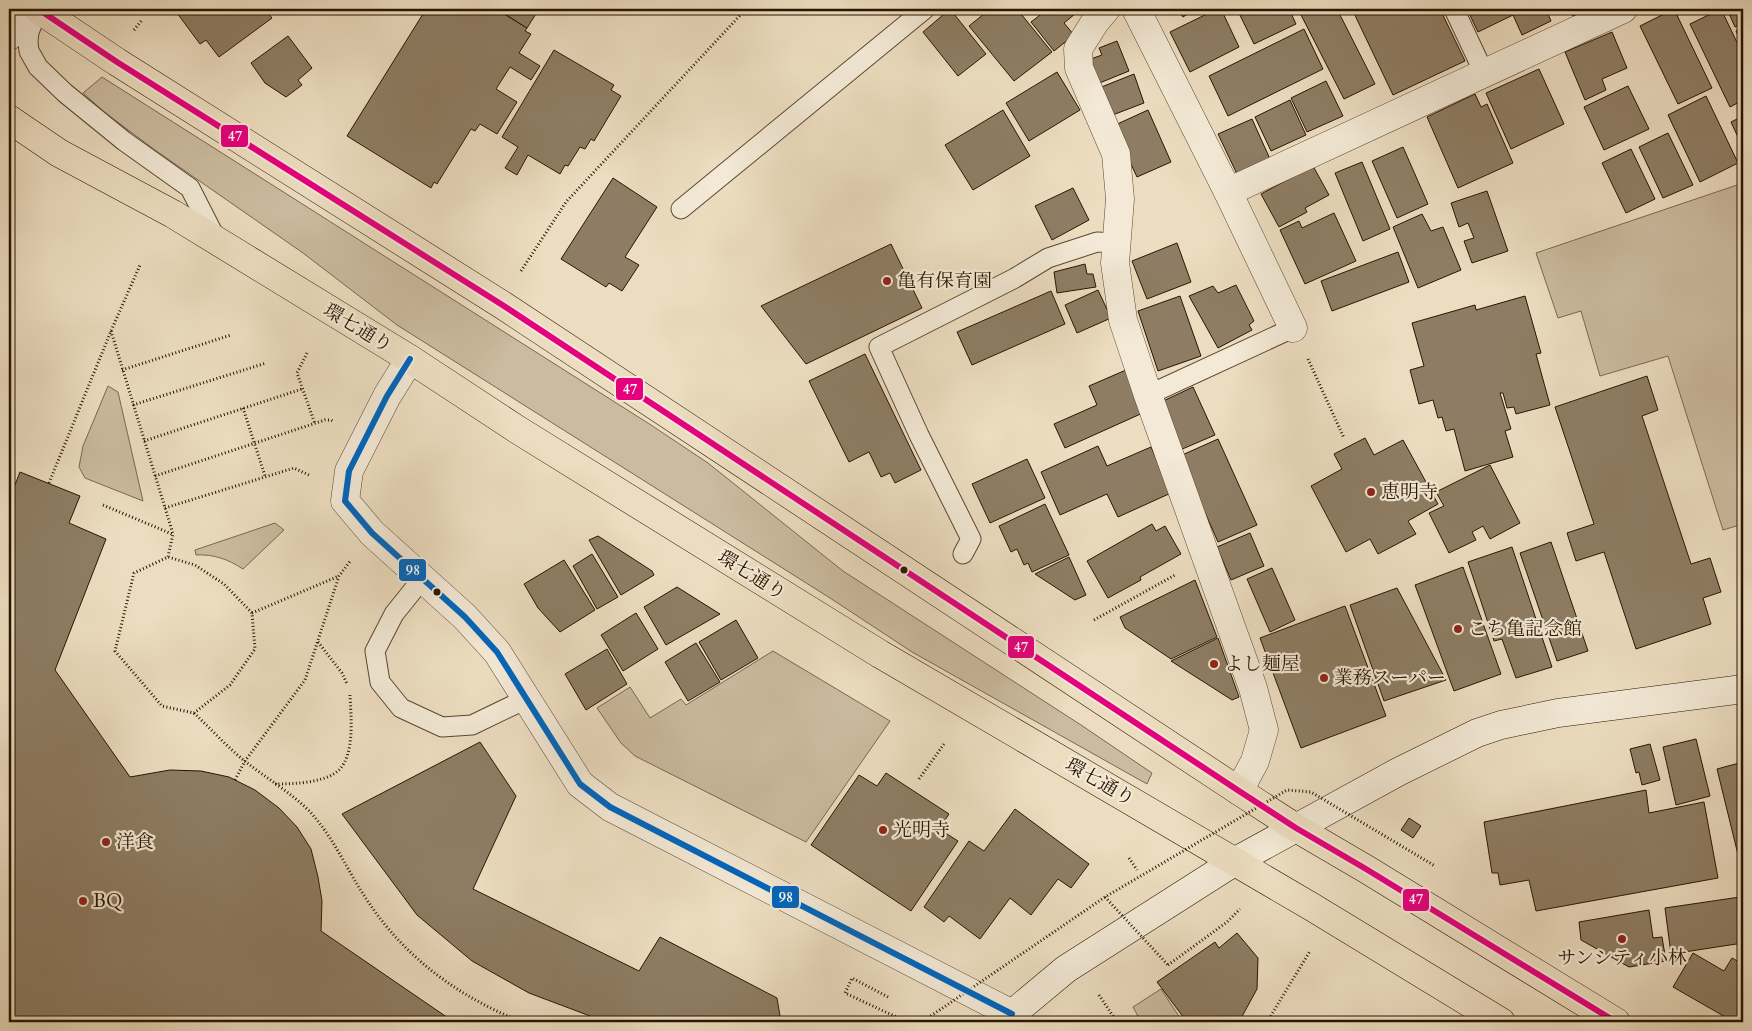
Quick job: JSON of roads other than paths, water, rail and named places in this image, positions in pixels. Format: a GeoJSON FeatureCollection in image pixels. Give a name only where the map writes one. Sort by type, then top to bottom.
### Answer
{"type":"FeatureCollection","features":[{"type":"Feature","properties":{"kind":"main road"},"geometry":{"type":"LineString","coordinates":[[39,9],[117,62],[504,306],[1239,792],[1616,1022]]}},
{"type":"Feature","properties":{"kind":"main road","name":"環七通り"},"geometry":{"type":"LineString","coordinates":[[9,118],[59,153],[173,214],[410,359],[518,430],[880,654],[1234,862],[1500,1022]]}},
{"type":"Feature","properties":{"kind":"street"},"geometry":{"type":"LineString","coordinates":[[9,36],[39,9]]}},
{"type":"Feature","properties":{"kind":"street"},"geometry":{"type":"LineString","coordinates":[[1106,9],[1095,22],[1078,49],[1079,68],[1116,154],[1120,200],[1115,263],[1123,320],[1253,688],[1264,730],[1255,761],[1239,792]]}},
{"type":"Feature","properties":{"kind":"street"},"geometry":{"type":"LineString","coordinates":[[1136,9],[1228,192],[1293,328]]}},
{"type":"Feature","properties":{"kind":"street"},"geometry":{"type":"LineString","coordinates":[[1228,192],[1623,9]]}},
{"type":"Feature","properties":{"kind":"street"},"geometry":{"type":"LineString","coordinates":[[410,359],[387,396],[349,471],[345,501],[372,533],[465,617],[497,652],[580,784],[610,806],[1012,1018],[1066,969],[1234,862],[1398,772],[1477,733],[1501,725],[1558,713],[1743,689]]}},
{"type":"Feature","properties":{"kind":"lane"},"geometry":{"type":"LineString","coordinates":[[39,9],[29,32],[28,42],[29,51],[38,67],[65,93],[124,141],[190,188],[217,242]]}},
{"type":"Feature","properties":{"kind":"lane"},"geometry":{"type":"LineString","coordinates":[[681,209],[925,9]]}},
{"type":"Feature","properties":{"kind":"lane"},"geometry":{"type":"LineString","coordinates":[[1454,9],[1484,73]]}},
{"type":"Feature","properties":{"kind":"lane"},"geometry":{"type":"LineString","coordinates":[[963,554],[971,539],[919,435],[879,347],[1015,278],[1048,258],[1097,242],[1117,244]]}},
{"type":"Feature","properties":{"kind":"lane"},"geometry":{"type":"LineString","coordinates":[[1148,395],[1293,328]]}},
{"type":"Feature","properties":{"kind":"lane"},"geometry":{"type":"LineString","coordinates":[[422,579],[394,614],[375,651],[380,682],[401,708],[442,727],[472,725],[526,698]]}},
{"type":"Feature","properties":{"kind":"place","name":"亀有保育園"},"geometry":{"type":"Point","coordinates":[887,281]}},
{"type":"Feature","properties":{"kind":"place","name":"恵明寺"},"geometry":{"type":"Point","coordinates":[1371,492]}},
{"type":"Feature","properties":{"kind":"place","name":"こち亀記念館"},"geometry":{"type":"Point","coordinates":[1458,629]}},
{"type":"Feature","properties":{"kind":"place","name":"よし麺屋"},"geometry":{"type":"Point","coordinates":[1214,664]}},
{"type":"Feature","properties":{"kind":"place","name":"業務スーパー"},"geometry":{"type":"Point","coordinates":[1324,678]}},
{"type":"Feature","properties":{"kind":"place","name":"光明寺"},"geometry":{"type":"Point","coordinates":[883,830]}},
{"type":"Feature","properties":{"kind":"place","name":"洋食"},"geometry":{"type":"Point","coordinates":[106,842]}},
{"type":"Feature","properties":{"kind":"place","name":"BQ"},"geometry":{"type":"Point","coordinates":[83,901]}},
{"type":"Feature","properties":{"kind":"place","name":"サンシティ小林"},"geometry":{"type":"Point","coordinates":[1622,939]}}]}
